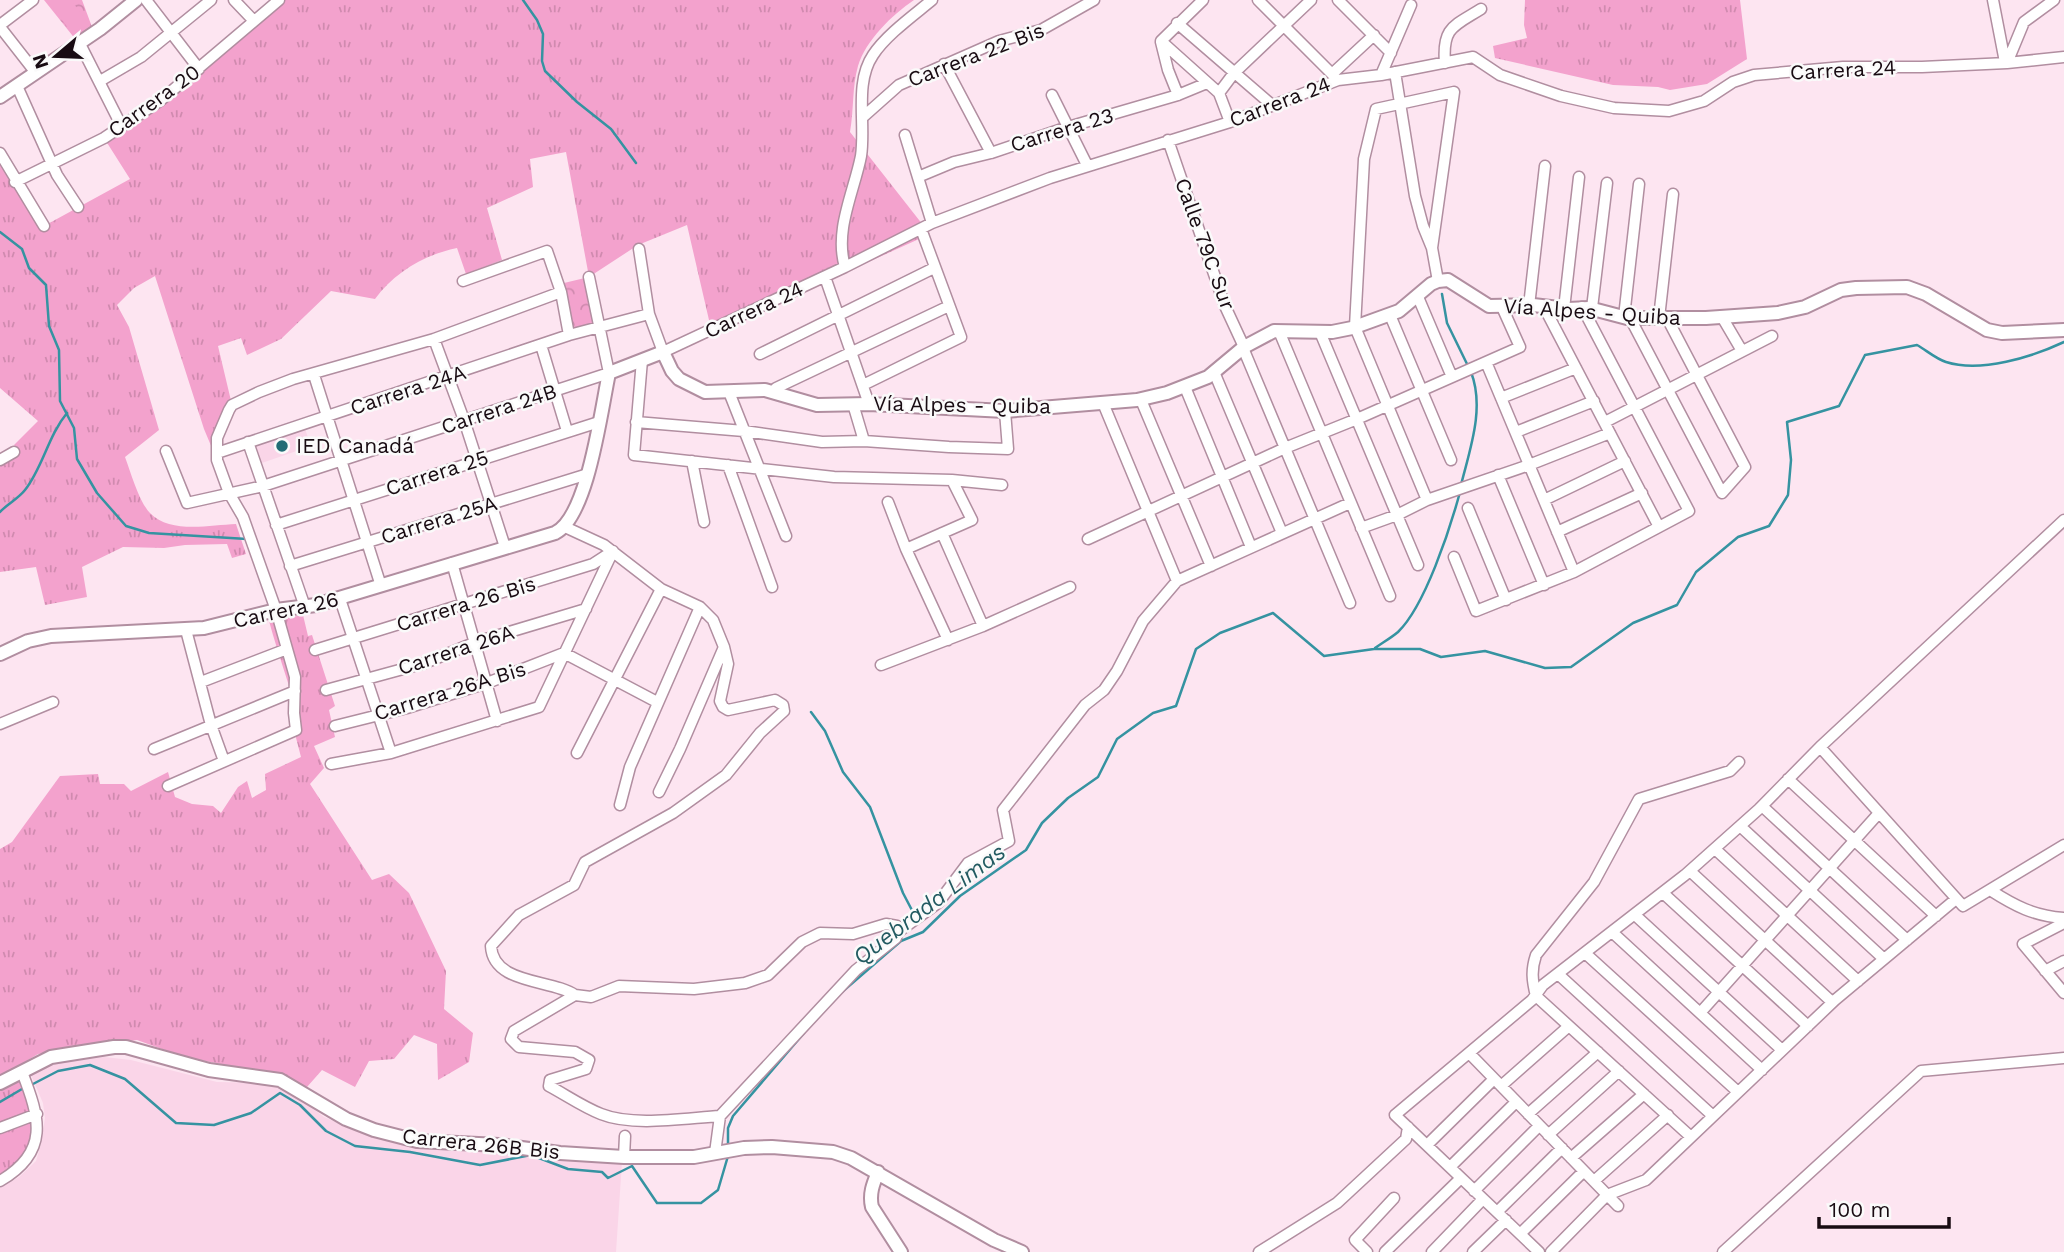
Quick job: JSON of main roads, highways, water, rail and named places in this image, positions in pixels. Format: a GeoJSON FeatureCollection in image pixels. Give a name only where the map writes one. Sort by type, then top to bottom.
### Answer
{"type":"FeatureCollection","features":[{"type":"Feature","properties":{"kind":"waterway"},"geometry":{"type":"LineString","coordinates":[[523,0],[543,34],[542,61],[545,71],[577,102],[611,129],[636,163]]}},
{"type":"Feature","properties":{"kind":"waterway"},"geometry":{"type":"LineString","coordinates":[[0,232],[22,249],[29,268],[46,285],[49,326],[59,350],[60,401],[74,428],[77,459],[97,493],[126,526],[149,533],[247,539]]}},
{"type":"Feature","properties":{"kind":"waterway"},"geometry":{"type":"LineString","coordinates":[[1442,294],[1447,323],[1468,366]]}},
{"type":"Feature","properties":{"kind":"waterway","name":"Quebrada Limas"},"geometry":{"type":"LineString","coordinates":[[842,992],[901,941],[923,932],[960,896],[1026,850],[1042,823],[1068,798],[1098,777],[1117,739],[1153,713],[1176,706],[1196,649],[1220,633],[1273,613],[1324,656],[1374,649],[1420,649],[1441,657],[1485,651],[1545,668],[1571,667],[1633,623],[1677,605],[1696,572],[1738,537],[1769,526],[1788,495],[1791,460],[1787,422],[1839,406],[1865,355],[1917,345],[1946,362],[1975,366],[2022,358],[2064,342]]}},
{"type":"Feature","properties":{"kind":"waterway"},"geometry":{"type":"LineString","coordinates":[[1461,485],[1475,428],[1477,400],[1471,372]]}},
{"type":"Feature","properties":{"kind":"waterway"},"geometry":{"type":"LineString","coordinates":[[0,512],[22,493],[31,481],[67,413]]}},
{"type":"Feature","properties":{"kind":"waterway"},"geometry":{"type":"LineString","coordinates":[[1375,648],[1398,632],[1418,604],[1443,546],[1460,492]]}},
{"type":"Feature","properties":{"kind":"waterway"},"geometry":{"type":"LineString","coordinates":[[811,712],[825,731],[843,772],[870,807],[903,893],[915,916]]}},
{"type":"Feature","properties":{"kind":"waterway","name":"Quebrada Limas"},"geometry":{"type":"LineString","coordinates":[[728,1146],[728,1128],[733,1116],[804,1033]]}},
{"type":"Feature","properties":{"kind":"waterway","name":"Quebrada Limas"},"geometry":{"type":"LineString","coordinates":[[33,1084],[58,1071],[90,1065],[125,1079],[176,1123],[214,1125],[251,1113],[280,1093],[300,1105],[326,1131],[355,1146],[410,1152],[480,1165],[531,1155],[568,1169],[602,1172],[608,1178],[632,1166],[657,1203],[701,1203],[718,1190],[728,1156]]}},
{"type":"Feature","properties":{"kind":"waterway","name":"Quebrada Limas"},"geometry":{"type":"LineString","coordinates":[[0,1102],[22,1089]]}},
{"type":"Feature","properties":{"kind":"place","name":"IED Canadá"},"geometry":{"type":"Point","coordinates":[282,446]}}]}
